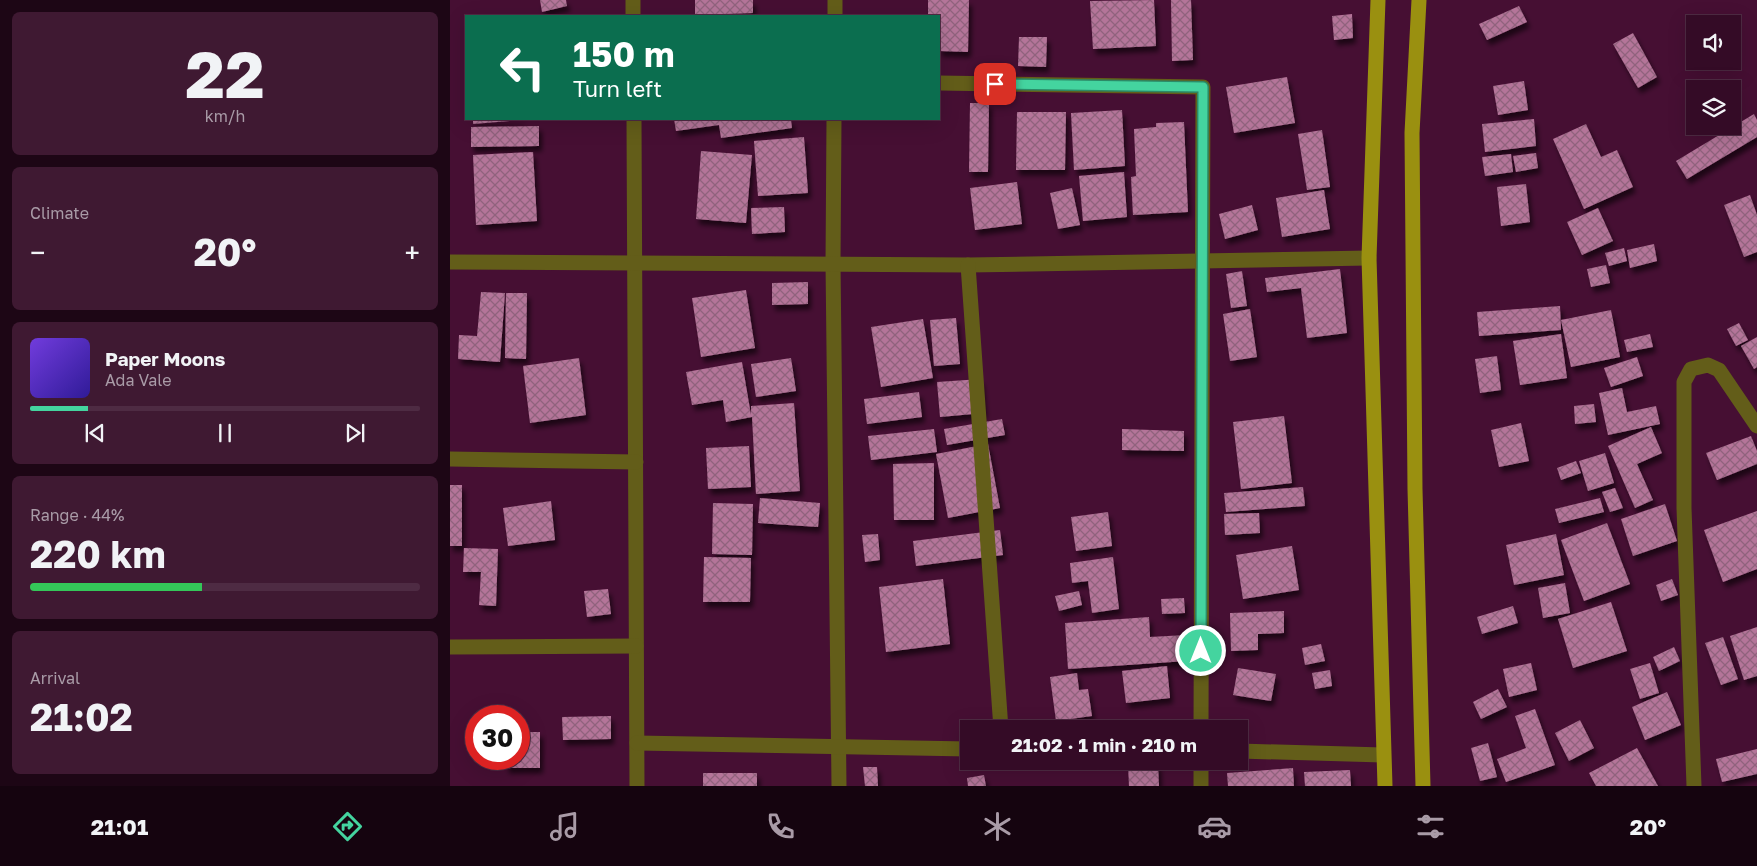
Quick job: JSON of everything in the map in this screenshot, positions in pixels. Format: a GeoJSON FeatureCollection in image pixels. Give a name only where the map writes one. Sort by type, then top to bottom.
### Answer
{"type":"FeatureCollection","features":[{"type":"Feature","properties":{"kind":"main road"},"geometry":{"type":"LineString","coordinates":[[1378,0],[1369,258],[1385,786]]}},
{"type":"Feature","properties":{"kind":"main road"},"geometry":{"type":"LineString","coordinates":[[1419,0],[1412,143],[1416,489],[1423,786]]}},
{"type":"Feature","properties":{"kind":"street"},"geometry":{"type":"LineString","coordinates":[[633,0],[633,15]]}},
{"type":"Feature","properties":{"kind":"street"},"geometry":{"type":"LineString","coordinates":[[835,0],[835,15]]}},
{"type":"Feature","properties":{"kind":"street"},"geometry":{"type":"LineString","coordinates":[[940,83],[1203,87],[1201,720]]}},
{"type":"Feature","properties":{"kind":"street"},"geometry":{"type":"LineString","coordinates":[[634,120],[638,786]]}},
{"type":"Feature","properties":{"kind":"street"},"geometry":{"type":"LineString","coordinates":[[834,120],[833,263],[839,786]]}},
{"type":"Feature","properties":{"kind":"street"},"geometry":{"type":"LineString","coordinates":[[450,262],[968,265],[1369,258]]}},
{"type":"Feature","properties":{"kind":"street"},"geometry":{"type":"LineString","coordinates":[[968,265],[1000,720]]}},
{"type":"Feature","properties":{"kind":"street"},"geometry":{"type":"LineString","coordinates":[[1694,786],[1684,508],[1684,382],[1691,370],[1708,365],[1720,370],[1757,426]]}},
{"type":"Feature","properties":{"kind":"street"},"geometry":{"type":"LineString","coordinates":[[450,459],[636,462]]}},
{"type":"Feature","properties":{"kind":"street"},"geometry":{"type":"LineString","coordinates":[[450,647],[636,646]]}},
{"type":"Feature","properties":{"kind":"street"},"geometry":{"type":"LineString","coordinates":[[637,743],[960,749]]}},
{"type":"Feature","properties":{"kind":"street"},"geometry":{"type":"LineString","coordinates":[[1248,751],[1384,754]]}},
{"type":"Feature","properties":{"kind":"street"},"geometry":{"type":"LineString","coordinates":[[1201,770],[1201,786]]}},
{"type":"Feature","properties":{"kind":"building"},"geometry":{"type":"Polygon","coordinates":[[[540,0],[566,0],[567,6],[542,12],[540,0]]]}},
{"type":"Feature","properties":{"kind":"building"},"geometry":{"type":"Polygon","coordinates":[[[695,0],[753,0],[753,13],[695,15],[695,0]]]}},
{"type":"Feature","properties":{"kind":"building"},"geometry":{"type":"Polygon","coordinates":[[[928,0],[969,0],[968,52],[940,51],[940,15],[928,15],[928,0]]]}},
{"type":"Feature","properties":{"kind":"building"},"geometry":{"type":"Polygon","coordinates":[[[1154,0],[1156,46],[1093,49],[1090,1],[1154,0]]]}},
{"type":"Feature","properties":{"kind":"building"},"geometry":{"type":"Polygon","coordinates":[[[1171,0],[1191,0],[1193,60],[1172,61],[1171,0]]]}},
{"type":"Feature","properties":{"kind":"building"},"geometry":{"type":"Polygon","coordinates":[[[1519,6],[1527,22],[1487,40],[1479,24],[1519,6]]]}},
{"type":"Feature","properties":{"kind":"building"},"geometry":{"type":"Polygon","coordinates":[[[1352,14],[1353,38],[1334,40],[1332,16],[1352,14]]]}},
{"type":"Feature","properties":{"kind":"building"},"geometry":{"type":"Polygon","coordinates":[[[1633,33],[1657,77],[1638,88],[1613,44],[1633,33]]]}},
{"type":"Feature","properties":{"kind":"building"},"geometry":{"type":"Polygon","coordinates":[[[1019,37],[1047,37],[1046,67],[1018,66],[1019,37]]]}},
{"type":"Feature","properties":{"kind":"building"},"geometry":{"type":"Polygon","coordinates":[[[1287,77],[1295,123],[1234,133],[1226,87],[1287,77]]]}},
{"type":"Feature","properties":{"kind":"building"},"geometry":{"type":"Polygon","coordinates":[[[1524,81],[1528,110],[1498,115],[1493,86],[1524,81]]]}},
{"type":"Feature","properties":{"kind":"building"},"geometry":{"type":"Polygon","coordinates":[[[970,103],[989,103],[988,172],[969,172],[970,103]]]}},
{"type":"Feature","properties":{"kind":"building"},"geometry":{"type":"Polygon","coordinates":[[[1122,110],[1125,166],[1074,170],[1071,113],[1122,110]]]}},
{"type":"Feature","properties":{"kind":"building"},"geometry":{"type":"Polygon","coordinates":[[[1017,112],[1066,112],[1065,170],[1016,170],[1017,112]]]}},
{"type":"Feature","properties":{"kind":"building"},"geometry":{"type":"Polygon","coordinates":[[[1754,114],[1757,120],[1757,137],[1687,179],[1676,161],[1719,135],[1741,135],[1741,122],[1754,114]]]}},
{"type":"Feature","properties":{"kind":"building"},"geometry":{"type":"Polygon","coordinates":[[[1534,119],[1536,146],[1485,152],[1482,124],[1534,119]]]}},
{"type":"Feature","properties":{"kind":"building"},"geometry":{"type":"Polygon","coordinates":[[[473,120],[522,120],[473,124],[473,120]]]}},
{"type":"Feature","properties":{"kind":"building"},"geometry":{"type":"Polygon","coordinates":[[[674,120],[791,120],[792,128],[721,138],[719,125],[676,131],[674,120]]]}},
{"type":"Feature","properties":{"kind":"building"},"geometry":{"type":"Polygon","coordinates":[[[1184,122],[1188,212],[1133,215],[1131,177],[1136,176],[1134,129],[1156,127],[1156,123],[1184,122]]]}},
{"type":"Feature","properties":{"kind":"building"},"geometry":{"type":"Polygon","coordinates":[[[1586,124],[1601,157],[1617,150],[1633,187],[1584,209],[1553,139],[1586,124]]]}},
{"type":"Feature","properties":{"kind":"building"},"geometry":{"type":"Polygon","coordinates":[[[539,126],[539,146],[471,147],[471,127],[539,126]]]}},
{"type":"Feature","properties":{"kind":"building"},"geometry":{"type":"Polygon","coordinates":[[[1322,130],[1330,187],[1307,190],[1298,134],[1322,130]]]}},
{"type":"Feature","properties":{"kind":"building"},"geometry":{"type":"Polygon","coordinates":[[[804,137],[808,193],[758,196],[754,141],[804,137]]]}},
{"type":"Feature","properties":{"kind":"building"},"geometry":{"type":"Polygon","coordinates":[[[701,151],[752,155],[746,223],[696,219],[701,151]]]}},
{"type":"Feature","properties":{"kind":"building"},"geometry":{"type":"Polygon","coordinates":[[[533,152],[537,221],[476,225],[473,155],[533,152]]]}},
{"type":"Feature","properties":{"kind":"building"},"geometry":{"type":"Polygon","coordinates":[[[1536,153],[1538,168],[1516,172],[1513,156],[1536,153]]]}},
{"type":"Feature","properties":{"kind":"building"},"geometry":{"type":"Polygon","coordinates":[[[1511,154],[1513,172],[1485,176],[1482,157],[1511,154]]]}},
{"type":"Feature","properties":{"kind":"building"},"geometry":{"type":"Polygon","coordinates":[[[1124,172],[1127,217],[1083,221],[1079,176],[1124,172]]]}},
{"type":"Feature","properties":{"kind":"building"},"geometry":{"type":"Polygon","coordinates":[[[1017,182],[1022,224],[975,230],[970,188],[1017,182]]]}},
{"type":"Feature","properties":{"kind":"building"},"geometry":{"type":"Polygon","coordinates":[[[1526,184],[1530,222],[1501,226],[1497,187],[1526,184]]]}},
{"type":"Feature","properties":{"kind":"building"},"geometry":{"type":"Polygon","coordinates":[[[1072,188],[1080,225],[1058,229],[1050,193],[1072,188]]]}},
{"type":"Feature","properties":{"kind":"building"},"geometry":{"type":"Polygon","coordinates":[[[1324,190],[1330,229],[1282,237],[1276,198],[1324,190]]]}},
{"type":"Feature","properties":{"kind":"building"},"geometry":{"type":"Polygon","coordinates":[[[1750,195],[1757,215],[1757,252],[1744,257],[1724,205],[1750,195]]]}},
{"type":"Feature","properties":{"kind":"building"},"geometry":{"type":"Polygon","coordinates":[[[1252,205],[1258,230],[1225,239],[1219,214],[1252,205]]]}},
{"type":"Feature","properties":{"kind":"building"},"geometry":{"type":"Polygon","coordinates":[[[784,207],[785,232],[752,234],[751,208],[784,207]]]}},
{"type":"Feature","properties":{"kind":"building"},"geometry":{"type":"Polygon","coordinates":[[[1598,208],[1613,241],[1582,255],[1567,222],[1598,208]]]}},
{"type":"Feature","properties":{"kind":"building"},"geometry":{"type":"Polygon","coordinates":[[[1654,244],[1657,261],[1630,268],[1627,250],[1654,244]]]}},
{"type":"Feature","properties":{"kind":"building"},"geometry":{"type":"Polygon","coordinates":[[[1624,248],[1627,261],[1609,266],[1605,253],[1624,248]]]}},
{"type":"Feature","properties":{"kind":"building"},"geometry":{"type":"Polygon","coordinates":[[[1606,265],[1610,283],[1591,287],[1587,269],[1606,265]]]}},
{"type":"Feature","properties":{"kind":"building"},"geometry":{"type":"Polygon","coordinates":[[[1340,269],[1347,333],[1307,338],[1301,288],[1267,292],[1265,278],[1340,269]]]}},
{"type":"Feature","properties":{"kind":"building"},"geometry":{"type":"Polygon","coordinates":[[[1242,271],[1247,306],[1231,308],[1226,274],[1242,271]]]}},
{"type":"Feature","properties":{"kind":"building"},"geometry":{"type":"Polygon","coordinates":[[[808,282],[808,304],[772,305],[772,283],[808,282]]]}},
{"type":"Feature","properties":{"kind":"building"},"geometry":{"type":"Polygon","coordinates":[[[746,290],[755,348],[701,357],[692,298],[746,290]]]}},
{"type":"Feature","properties":{"kind":"building"},"geometry":{"type":"Polygon","coordinates":[[[481,292],[505,293],[500,362],[458,359],[459,335],[477,336],[481,292]]]}},
{"type":"Feature","properties":{"kind":"building"},"geometry":{"type":"Polygon","coordinates":[[[506,293],[527,293],[526,359],[505,358],[506,293]]]}},
{"type":"Feature","properties":{"kind":"building"},"geometry":{"type":"Polygon","coordinates":[[[1560,306],[1561,330],[1479,336],[1477,312],[1560,306]]]}},
{"type":"Feature","properties":{"kind":"building"},"geometry":{"type":"Polygon","coordinates":[[[1250,309],[1257,357],[1230,361],[1223,314],[1250,309]]]}},
{"type":"Feature","properties":{"kind":"building"},"geometry":{"type":"Polygon","coordinates":[[[1611,310],[1620,357],[1571,367],[1561,320],[1611,310]]]}},
{"type":"Feature","properties":{"kind":"building"},"geometry":{"type":"Polygon","coordinates":[[[956,318],[960,364],[934,366],[930,320],[956,318]]]}},
{"type":"Feature","properties":{"kind":"building"},"geometry":{"type":"Polygon","coordinates":[[[923,319],[933,378],[881,387],[871,327],[923,319]]]}},
{"type":"Feature","properties":{"kind":"building"},"geometry":{"type":"Polygon","coordinates":[[[1739,323],[1748,340],[1736,346],[1727,329],[1739,323]]]}},
{"type":"Feature","properties":{"kind":"building"},"geometry":{"type":"Polygon","coordinates":[[[1561,334],[1567,378],[1520,385],[1513,341],[1561,334]]]}},
{"type":"Feature","properties":{"kind":"building"},"geometry":{"type":"Polygon","coordinates":[[[1650,334],[1653,347],[1627,352],[1624,340],[1650,334]]]}},
{"type":"Feature","properties":{"kind":"building"},"geometry":{"type":"Polygon","coordinates":[[[1757,337],[1757,367],[1754,369],[1741,346],[1757,337]]]}},
{"type":"Feature","properties":{"kind":"building"},"geometry":{"type":"Polygon","coordinates":[[[1497,356],[1501,390],[1480,393],[1475,359],[1497,356]]]}},
{"type":"Feature","properties":{"kind":"building"},"geometry":{"type":"Polygon","coordinates":[[[1637,357],[1643,376],[1611,387],[1604,368],[1637,357]]]}},
{"type":"Feature","properties":{"kind":"building"},"geometry":{"type":"Polygon","coordinates":[[[579,358],[586,415],[530,423],[523,366],[579,358]]]}},
{"type":"Feature","properties":{"kind":"building"},"geometry":{"type":"Polygon","coordinates":[[[791,358],[796,391],[756,397],[751,364],[791,358]]]}},
{"type":"Feature","properties":{"kind":"building"},"geometry":{"type":"Polygon","coordinates":[[[742,362],[751,415],[751,406],[794,403],[800,491],[756,494],[752,417],[726,422],[723,400],[692,405],[686,372],[742,362]]]}},
{"type":"Feature","properties":{"kind":"building"},"geometry":{"type":"Polygon","coordinates":[[[981,379],[984,413],[940,417],[937,382],[981,379]]]}},
{"type":"Feature","properties":{"kind":"building"},"geometry":{"type":"Polygon","coordinates":[[[1622,388],[1627,412],[1656,406],[1660,424],[1608,435],[1599,393],[1622,388]]]}},
{"type":"Feature","properties":{"kind":"building"},"geometry":{"type":"Polygon","coordinates":[[[919,392],[922,417],[867,424],[864,399],[919,392]]]}},
{"type":"Feature","properties":{"kind":"building"},"geometry":{"type":"Polygon","coordinates":[[[1594,404],[1596,422],[1575,424],[1574,406],[1594,404]]]}},
{"type":"Feature","properties":{"kind":"building"},"geometry":{"type":"Polygon","coordinates":[[[1284,416],[1292,483],[1241,489],[1233,422],[1284,416]]]}},
{"type":"Feature","properties":{"kind":"building"},"geometry":{"type":"Polygon","coordinates":[[[1002,419],[1005,435],[947,445],[944,429],[1002,419]]]}},
{"type":"Feature","properties":{"kind":"building"},"geometry":{"type":"Polygon","coordinates":[[[1521,423],[1529,461],[1499,467],[1491,430],[1521,423]]]}},
{"type":"Feature","properties":{"kind":"building"},"geometry":{"type":"Polygon","coordinates":[[[1651,427],[1662,453],[1637,464],[1653,500],[1635,508],[1608,446],[1651,427]]]}},
{"type":"Feature","properties":{"kind":"building"},"geometry":{"type":"Polygon","coordinates":[[[934,429],[937,452],[871,460],[868,436],[934,429]]]}},
{"type":"Feature","properties":{"kind":"building"},"geometry":{"type":"Polygon","coordinates":[[[1122,429],[1184,431],[1184,451],[1122,450],[1122,429]]]}},
{"type":"Feature","properties":{"kind":"building"},"geometry":{"type":"Polygon","coordinates":[[[1751,436],[1757,451],[1757,464],[1717,480],[1706,453],[1751,436]]]}},
{"type":"Feature","properties":{"kind":"building"},"geometry":{"type":"Polygon","coordinates":[[[988,444],[1000,508],[948,518],[936,454],[988,444]]]}},
{"type":"Feature","properties":{"kind":"building"},"geometry":{"type":"Polygon","coordinates":[[[749,446],[751,487],[708,489],[706,448],[749,446]]]}},
{"type":"Feature","properties":{"kind":"building"},"geometry":{"type":"Polygon","coordinates":[[[1605,453],[1614,483],[1588,491],[1579,461],[1605,453]]]}},
{"type":"Feature","properties":{"kind":"building"},"geometry":{"type":"Polygon","coordinates":[[[1576,461],[1581,473],[1561,480],[1557,468],[1576,461]]]}},
{"type":"Feature","properties":{"kind":"building"},"geometry":{"type":"Polygon","coordinates":[[[934,463],[934,520],[894,520],[893,464],[934,463]]]}},
{"type":"Feature","properties":{"kind":"building"},"geometry":{"type":"Polygon","coordinates":[[[450,485],[462,485],[462,546],[450,546],[450,485]]]}},
{"type":"Feature","properties":{"kind":"building"},"geometry":{"type":"Polygon","coordinates":[[[1303,487],[1305,506],[1226,512],[1224,493],[1303,487]]]}},
{"type":"Feature","properties":{"kind":"building"},"geometry":{"type":"Polygon","coordinates":[[[1615,488],[1623,508],[1610,512],[1602,492],[1615,488]]]}},
{"type":"Feature","properties":{"kind":"building"},"geometry":{"type":"Polygon","coordinates":[[[760,498],[820,503],[818,527],[758,523],[760,498]]]}},
{"type":"Feature","properties":{"kind":"building"},"geometry":{"type":"Polygon","coordinates":[[[1600,498],[1604,512],[1559,523],[1555,509],[1600,498]]]}},
{"type":"Feature","properties":{"kind":"building"},"geometry":{"type":"Polygon","coordinates":[[[551,501],[555,540],[508,546],[503,508],[551,501]]]}},
{"type":"Feature","properties":{"kind":"building"},"geometry":{"type":"Polygon","coordinates":[[[713,503],[753,504],[752,555],[712,554],[713,503]]]}},
{"type":"Feature","properties":{"kind":"building"},"geometry":{"type":"Polygon","coordinates":[[[1665,504],[1677,541],[1633,556],[1621,519],[1665,504]]]}},
{"type":"Feature","properties":{"kind":"building"},"geometry":{"type":"Polygon","coordinates":[[[1757,511],[1757,569],[1723,582],[1704,530],[1757,511]]]}},
{"type":"Feature","properties":{"kind":"building"},"geometry":{"type":"Polygon","coordinates":[[[1108,512],[1112,546],[1076,551],[1071,517],[1108,512]]]}},
{"type":"Feature","properties":{"kind":"building"},"geometry":{"type":"Polygon","coordinates":[[[1259,513],[1260,533],[1225,535],[1224,514],[1259,513]]]}},
{"type":"Feature","properties":{"kind":"building"},"geometry":{"type":"Polygon","coordinates":[[[1607,523],[1630,584],[1584,601],[1561,540],[1607,523]]]}},
{"type":"Feature","properties":{"kind":"building"},"geometry":{"type":"Polygon","coordinates":[[[1000,530],[1003,555],[916,566],[913,541],[1000,530]]]}},
{"type":"Feature","properties":{"kind":"building"},"geometry":{"type":"Polygon","coordinates":[[[878,534],[880,560],[865,562],[862,535],[878,534]]]}},
{"type":"Feature","properties":{"kind":"building"},"geometry":{"type":"Polygon","coordinates":[[[1556,534],[1564,575],[1514,585],[1506,545],[1556,534]]]}},
{"type":"Feature","properties":{"kind":"building"},"geometry":{"type":"Polygon","coordinates":[[[1292,546],[1299,590],[1243,599],[1236,555],[1292,546]]]}},
{"type":"Feature","properties":{"kind":"building"},"geometry":{"type":"Polygon","coordinates":[[[464,548],[498,549],[496,606],[479,605],[481,572],[463,572],[464,548]]]}},
{"type":"Feature","properties":{"kind":"building"},"geometry":{"type":"Polygon","coordinates":[[[704,557],[751,558],[750,602],[703,602],[704,557]]]}},
{"type":"Feature","properties":{"kind":"building"},"geometry":{"type":"Polygon","coordinates":[[[1113,557],[1119,609],[1092,613],[1088,581],[1072,583],[1070,563],[1113,557]]]}},
{"type":"Feature","properties":{"kind":"building"},"geometry":{"type":"Polygon","coordinates":[[[943,579],[950,644],[886,652],[879,587],[943,579]]]}},
{"type":"Feature","properties":{"kind":"building"},"geometry":{"type":"Polygon","coordinates":[[[1672,579],[1678,595],[1661,601],[1656,585],[1672,579]]]}},
{"type":"Feature","properties":{"kind":"building"},"geometry":{"type":"Polygon","coordinates":[[[1565,583],[1570,613],[1543,618],[1538,588],[1565,583]]]}},
{"type":"Feature","properties":{"kind":"building"},"geometry":{"type":"Polygon","coordinates":[[[608,589],[611,614],[587,617],[584,591],[608,589]]]}},
{"type":"Feature","properties":{"kind":"building"},"geometry":{"type":"Polygon","coordinates":[[[1079,591],[1082,605],[1059,611],[1055,596],[1079,591]]]}},
{"type":"Feature","properties":{"kind":"building"},"geometry":{"type":"Polygon","coordinates":[[[1184,598],[1185,613],[1162,614],[1161,599],[1184,598]]]}},
{"type":"Feature","properties":{"kind":"building"},"geometry":{"type":"Polygon","coordinates":[[[1611,602],[1627,651],[1573,668],[1558,619],[1611,602]]]}},
{"type":"Feature","properties":{"kind":"building"},"geometry":{"type":"Polygon","coordinates":[[[1513,606],[1518,623],[1482,634],[1477,617],[1513,606]]]}},
{"type":"Feature","properties":{"kind":"building"},"geometry":{"type":"Polygon","coordinates":[[[1284,611],[1284,633],[1258,634],[1258,650],[1231,651],[1230,613],[1284,611]]]}},
{"type":"Feature","properties":{"kind":"building"},"geometry":{"type":"Polygon","coordinates":[[[1149,617],[1150,637],[1185,635],[1187,661],[1068,669],[1065,623],[1149,617]]]}},
{"type":"Feature","properties":{"kind":"building"},"geometry":{"type":"Polygon","coordinates":[[[1757,627],[1757,676],[1744,680],[1730,636],[1757,627]]]}},
{"type":"Feature","properties":{"kind":"building"},"geometry":{"type":"Polygon","coordinates":[[[1723,637],[1738,679],[1721,685],[1705,643],[1723,637]]]}},
{"type":"Feature","properties":{"kind":"building"},"geometry":{"type":"Polygon","coordinates":[[[1321,644],[1325,661],[1305,665],[1302,648],[1321,644]]]}},
{"type":"Feature","properties":{"kind":"building"},"geometry":{"type":"Polygon","coordinates":[[[1674,647],[1680,661],[1659,671],[1653,657],[1674,647]]]}},
{"type":"Feature","properties":{"kind":"building"},"geometry":{"type":"Polygon","coordinates":[[[1531,663],[1537,690],[1509,697],[1503,669],[1531,663]]]}},
{"type":"Feature","properties":{"kind":"building"},"geometry":{"type":"Polygon","coordinates":[[[1650,663],[1659,693],[1640,699],[1630,669],[1650,663]]]}},
{"type":"Feature","properties":{"kind":"building"},"geometry":{"type":"Polygon","coordinates":[[[1167,666],[1170,698],[1126,703],[1122,671],[1167,666]]]}},
{"type":"Feature","properties":{"kind":"building"},"geometry":{"type":"Polygon","coordinates":[[[1238,668],[1276,674],[1271,701],[1233,695],[1238,668]]]}},
{"type":"Feature","properties":{"kind":"building"},"geometry":{"type":"Polygon","coordinates":[[[1330,670],[1332,686],[1315,689],[1312,673],[1330,670]]]}},
{"type":"Feature","properties":{"kind":"building"},"geometry":{"type":"Polygon","coordinates":[[[1077,673],[1079,690],[1088,689],[1092,716],[1056,720],[1050,677],[1077,673]]]}},
{"type":"Feature","properties":{"kind":"building"},"geometry":{"type":"Polygon","coordinates":[[[1498,689],[1507,707],[1481,719],[1473,702],[1498,689]]]}},
{"type":"Feature","properties":{"kind":"building"},"geometry":{"type":"Polygon","coordinates":[[[1667,692],[1681,725],[1645,740],[1632,707],[1667,692]]]}},
{"type":"Feature","properties":{"kind":"building"},"geometry":{"type":"Polygon","coordinates":[[[1535,709],[1555,765],[1506,782],[1497,759],[1526,748],[1515,716],[1535,709]]]}},
{"type":"Feature","properties":{"kind":"building"},"geometry":{"type":"Polygon","coordinates":[[[611,716],[611,739],[563,740],[562,717],[611,716]]]}},
{"type":"Feature","properties":{"kind":"building"},"geometry":{"type":"Polygon","coordinates":[[[1580,720],[1594,748],[1569,761],[1555,733],[1580,720]]]}},
{"type":"Feature","properties":{"kind":"building"},"geometry":{"type":"Polygon","coordinates":[[[530,732],[540,732],[540,768],[530,768],[530,732]]]}},
{"type":"Feature","properties":{"kind":"building"},"geometry":{"type":"Polygon","coordinates":[[[1488,743],[1497,777],[1480,781],[1471,748],[1488,743]]]}},
{"type":"Feature","properties":{"kind":"building"},"geometry":{"type":"Polygon","coordinates":[[[1637,748],[1658,786],[1596,786],[1589,773],[1637,748]]]}},
{"type":"Feature","properties":{"kind":"building"},"geometry":{"type":"Polygon","coordinates":[[[1757,749],[1757,774],[1722,782],[1716,759],[1757,749]]]}},
{"type":"Feature","properties":{"kind":"building"},"geometry":{"type":"Polygon","coordinates":[[[863,767],[877,767],[878,786],[865,786],[863,767]]]}},
{"type":"Feature","properties":{"kind":"building"},"geometry":{"type":"Polygon","coordinates":[[[1293,768],[1294,786],[1228,786],[1227,773],[1293,768]]]}},
{"type":"Feature","properties":{"kind":"building"},"geometry":{"type":"Polygon","coordinates":[[[1128,770],[1158,770],[1159,786],[1129,786],[1128,770]]]}},
{"type":"Feature","properties":{"kind":"building"},"geometry":{"type":"Polygon","coordinates":[[[1350,770],[1351,786],[1305,786],[1304,772],[1350,770]]]}},
{"type":"Feature","properties":{"kind":"building"},"geometry":{"type":"Polygon","coordinates":[[[703,773],[757,773],[757,786],[703,786],[703,773]]]}},
{"type":"Feature","properties":{"kind":"building"},"geometry":{"type":"Polygon","coordinates":[[[984,775],[986,786],[968,786],[967,778],[984,775]]]}},
{"type":"Feature","properties":{"kind":"route"},"geometry":{"type":"LineString","coordinates":[[995,84],[1203,87],[1201,651]]}}]}
